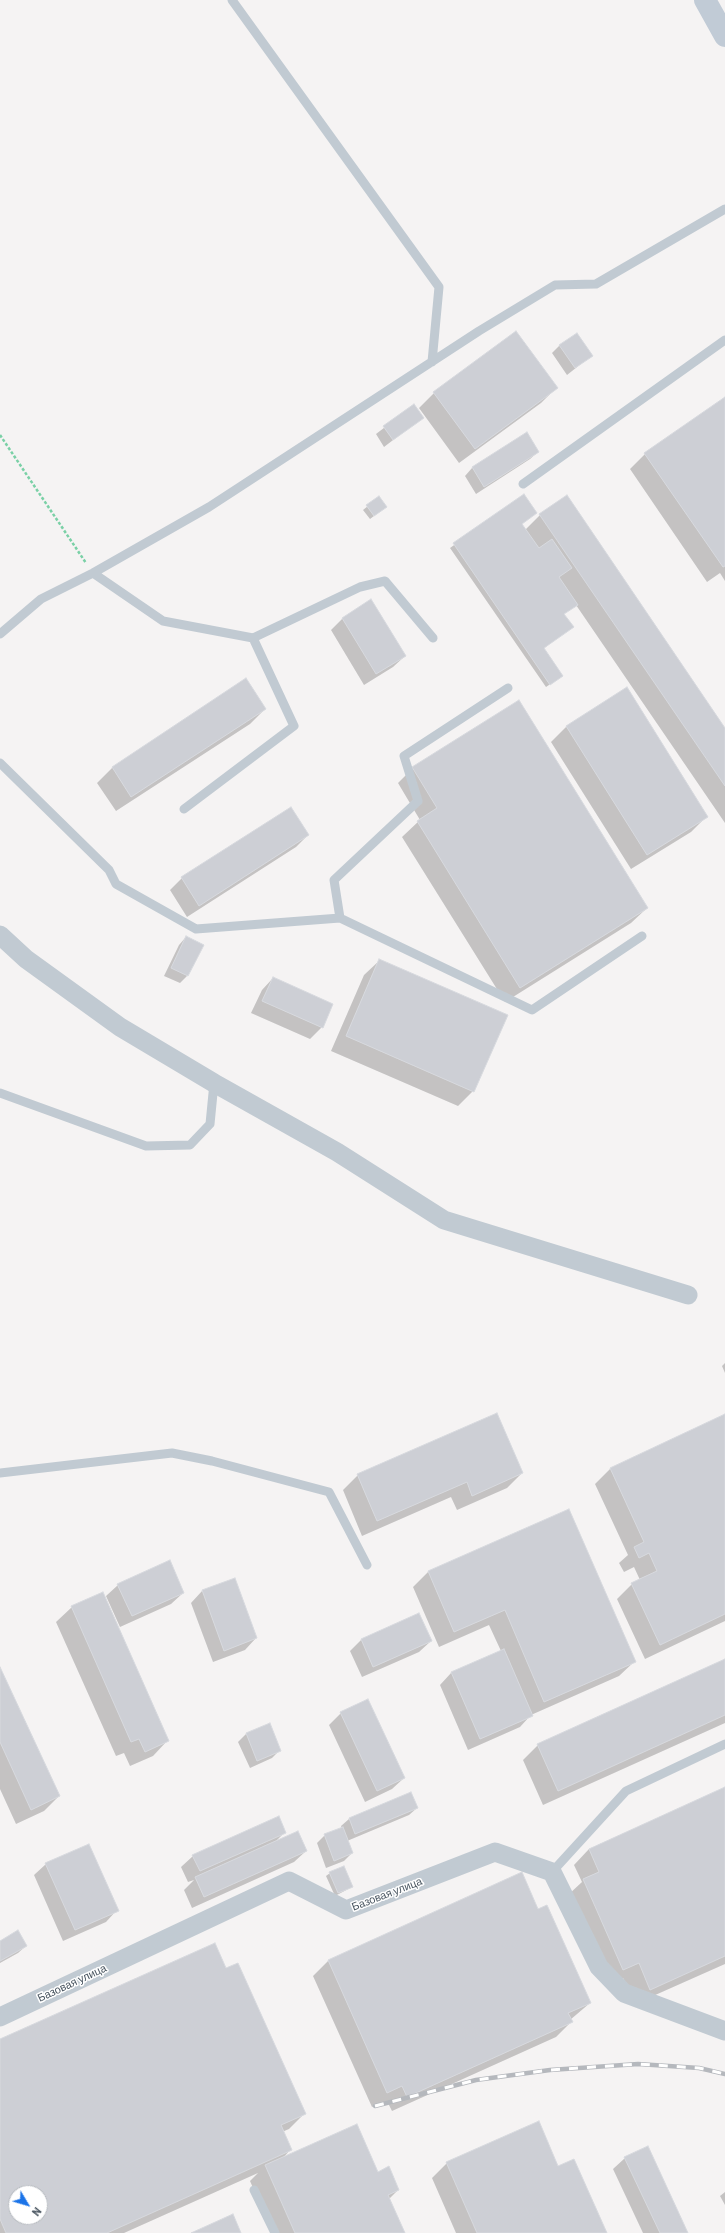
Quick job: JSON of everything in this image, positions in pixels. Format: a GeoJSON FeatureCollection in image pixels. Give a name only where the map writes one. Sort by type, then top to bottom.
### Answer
{"type":"FeatureCollection","features":[{"type":"Feature","properties":{"kind":"street"},"geometry":{"type":"LineString","coordinates":[[705,0],[725,36]]}},
{"type":"Feature","properties":{"kind":"street"},"geometry":{"type":"LineString","coordinates":[[0,935],[26,959],[120,1026],[214,1083],[337,1152],[444,1220],[688,1295]]}},
{"type":"Feature","properties":{"kind":"street","name":"Базовая улица"},"geometry":{"type":"LineString","coordinates":[[0,2017],[289,1881],[346,1910],[495,1852],[552,1872]]}},
{"type":"Feature","properties":{"kind":"street"},"geometry":{"type":"LineString","coordinates":[[552,1872],[599,1967],[624,1993],[725,2031]]}},
{"type":"Feature","properties":{"kind":"lane"},"geometry":{"type":"LineString","coordinates":[[232,0],[439,287],[432,362]]}},
{"type":"Feature","properties":{"kind":"lane"},"geometry":{"type":"LineString","coordinates":[[0,634],[41,599],[93,573],[209,507],[432,362],[555,286],[596,284],[725,209]]}},
{"type":"Feature","properties":{"kind":"lane"},"geometry":{"type":"LineString","coordinates":[[523,484],[725,340]]}},
{"type":"Feature","properties":{"kind":"lane"},"geometry":{"type":"LineString","coordinates":[[93,573],[163,622],[253,638],[360,587],[385,581],[433,638]]}},
{"type":"Feature","properties":{"kind":"lane"},"geometry":{"type":"LineString","coordinates":[[184,809],[294,726],[253,638]]}},
{"type":"Feature","properties":{"kind":"lane"},"geometry":{"type":"LineString","coordinates":[[340,918],[334,880],[418,800],[404,756],[508,688]]}},
{"type":"Feature","properties":{"kind":"lane"},"geometry":{"type":"LineString","coordinates":[[0,763],[109,870],[116,884],[196,928],[340,918],[532,1010],[642,936]]}},
{"type":"Feature","properties":{"kind":"lane"},"geometry":{"type":"LineString","coordinates":[[0,1093],[146,1146],[190,1145],[210,1124],[214,1083]]}},
{"type":"Feature","properties":{"kind":"lane"},"geometry":{"type":"LineString","coordinates":[[0,1473],[172,1453],[212,1461],[329,1492],[367,1565]]}},
{"type":"Feature","properties":{"kind":"lane"},"geometry":{"type":"LineString","coordinates":[[552,1872],[626,1791],[725,1744]]}},
{"type":"Feature","properties":{"kind":"lane"},"geometry":{"type":"LineString","coordinates":[[254,2190],[275,2233]]}},
{"type":"Feature","properties":{"kind":"path"},"geometry":{"type":"LineString","coordinates":[[0,435],[93,573]]}},
{"type":"Feature","properties":{"kind":"building"},"geometry":{"type":"Polygon","coordinates":[[[516,331],[558,388],[475,449],[433,392],[516,331]]]}},
{"type":"Feature","properties":{"kind":"building"},"geometry":{"type":"Polygon","coordinates":[[[577,333],[593,356],[575,368],[559,345],[577,333]]]}},
{"type":"Feature","properties":{"kind":"building"},"geometry":{"type":"Polygon","coordinates":[[[725,397],[725,566],[723,567],[644,453],[725,397]]]}},
{"type":"Feature","properties":{"kind":"building"},"geometry":{"type":"Polygon","coordinates":[[[414,404],[424,418],[393,440],[383,426],[414,404]]]}},
{"type":"Feature","properties":{"kind":"building"},"geometry":{"type":"Polygon","coordinates":[[[527,432],[539,452],[484,487],[472,467],[527,432]]]}},
{"type":"Feature","properties":{"kind":"building"},"geometry":{"type":"Polygon","coordinates":[[[524,494],[537,513],[522,524],[539,548],[552,539],[572,568],[559,577],[578,605],[564,614],[574,627],[544,648],[563,676],[550,685],[453,543],[524,494]]]}},
{"type":"Feature","properties":{"kind":"building"},"geometry":{"type":"Polygon","coordinates":[[[567,495],[725,728],[725,786],[539,514],[567,495]]]}},
{"type":"Feature","properties":{"kind":"building"},"geometry":{"type":"Polygon","coordinates":[[[379,496],[387,507],[374,516],[366,505],[379,496]]]}},
{"type":"Feature","properties":{"kind":"building"},"geometry":{"type":"Polygon","coordinates":[[[371,599],[406,656],[376,674],[342,618],[371,599]]]}},
{"type":"Feature","properties":{"kind":"building"},"geometry":{"type":"Polygon","coordinates":[[[246,678],[266,709],[131,797],[112,767],[246,678]]]}},
{"type":"Feature","properties":{"kind":"building"},"geometry":{"type":"Polygon","coordinates":[[[627,687],[708,817],[647,855],[566,726],[627,687]]]}},
{"type":"Feature","properties":{"kind":"building"},"geometry":{"type":"Polygon","coordinates":[[[519,700],[648,908],[520,988],[417,821],[437,808],[412,767],[519,700]]]}},
{"type":"Feature","properties":{"kind":"building"},"geometry":{"type":"Polygon","coordinates":[[[291,807],[309,835],[199,906],[181,877],[291,807]]]}},
{"type":"Feature","properties":{"kind":"building"},"geometry":{"type":"Polygon","coordinates":[[[186,936],[204,945],[188,976],[171,968],[186,936]]]}},
{"type":"Feature","properties":{"kind":"building"},"geometry":{"type":"Polygon","coordinates":[[[379,959],[508,1015],[474,1092],[346,1036],[379,959]]]}},
{"type":"Feature","properties":{"kind":"building"},"geometry":{"type":"Polygon","coordinates":[[[273,977],[333,1004],[323,1028],[262,1001],[273,977]]]}},
{"type":"Feature","properties":{"kind":"building"},"geometry":{"type":"Polygon","coordinates":[[[497,1413],[523,1473],[472,1496],[467,1482],[377,1521],[357,1474],[497,1413]]]}},
{"type":"Feature","properties":{"kind":"building"},"geometry":{"type":"Polygon","coordinates":[[[725,1414],[725,1614],[660,1645],[631,1583],[657,1571],[649,1553],[639,1558],[634,1547],[644,1542],[610,1468],[725,1414]]]}},
{"type":"Feature","properties":{"kind":"building"},"geometry":{"type":"Polygon","coordinates":[[[569,1509],[636,1662],[544,1702],[505,1610],[454,1632],[428,1571],[569,1509]]]}},
{"type":"Feature","properties":{"kind":"building"},"geometry":{"type":"Polygon","coordinates":[[[170,1560],[184,1593],[132,1616],[117,1584],[170,1560]]]}},
{"type":"Feature","properties":{"kind":"building"},"geometry":{"type":"Polygon","coordinates":[[[235,1578],[257,1638],[224,1651],[202,1590],[235,1578]]]}},
{"type":"Feature","properties":{"kind":"building"},"geometry":{"type":"Polygon","coordinates":[[[103,1592],[169,1741],[145,1752],[139,1739],[131,1742],[71,1606],[103,1592]]]}},
{"type":"Feature","properties":{"kind":"building"},"geometry":{"type":"Polygon","coordinates":[[[419,1613],[432,1641],[373,1667],[361,1639],[419,1613]]]}},
{"type":"Feature","properties":{"kind":"building"},"geometry":{"type":"Polygon","coordinates":[[[504,1649],[533,1716],[480,1739],[451,1672],[504,1649]]]}},
{"type":"Feature","properties":{"kind":"building"},"geometry":{"type":"Polygon","coordinates":[[[725,1659],[725,1715],[558,1791],[537,1744],[725,1659]]]}},
{"type":"Feature","properties":{"kind":"building"},"geometry":{"type":"Polygon","coordinates":[[[0,1667],[60,1796],[31,1810],[0,1742],[0,1667]]]}},
{"type":"Feature","properties":{"kind":"building"},"geometry":{"type":"Polygon","coordinates":[[[368,1699],[405,1778],[377,1791],[340,1712],[368,1699]]]}},
{"type":"Feature","properties":{"kind":"building"},"geometry":{"type":"Polygon","coordinates":[[[270,1723],[281,1751],[257,1761],[246,1733],[270,1723]]]}},
{"type":"Feature","properties":{"kind":"building"},"geometry":{"type":"Polygon","coordinates":[[[725,1787],[725,1956],[650,1990],[639,1963],[623,1970],[583,1879],[599,1872],[589,1849],[725,1787]]]}},
{"type":"Feature","properties":{"kind":"building"},"geometry":{"type":"Polygon","coordinates":[[[411,1792],[418,1808],[355,1834],[349,1818],[411,1792]]]}},
{"type":"Feature","properties":{"kind":"building"},"geometry":{"type":"Polygon","coordinates":[[[279,1816],[286,1833],[200,1871],[192,1855],[279,1816]]]}},
{"type":"Feature","properties":{"kind":"building"},"geometry":{"type":"Polygon","coordinates":[[[343,1827],[353,1853],[334,1861],[324,1834],[343,1827]]]}},
{"type":"Feature","properties":{"kind":"building"},"geometry":{"type":"Polygon","coordinates":[[[298,1831],[307,1851],[204,1897],[195,1877],[298,1831]]]}},
{"type":"Feature","properties":{"kind":"building"},"geometry":{"type":"Polygon","coordinates":[[[89,1844],[119,1911],[75,1930],[45,1863],[89,1844]]]}},
{"type":"Feature","properties":{"kind":"building"},"geometry":{"type":"Polygon","coordinates":[[[344,1866],[353,1887],[338,1893],[329,1872],[344,1866]]]}},
{"type":"Feature","properties":{"kind":"building"},"geometry":{"type":"Polygon","coordinates":[[[522,1872],[538,1909],[547,1905],[591,2003],[568,2013],[573,2022],[407,2097],[402,2086],[387,2093],[328,1960],[522,1872]]]}},
{"type":"Feature","properties":{"kind":"building"},"geometry":{"type":"Polygon","coordinates":[[[18,1930],[27,1946],[0,1961],[0,1941],[18,1930]]]}},
{"type":"Feature","properties":{"kind":"building"},"geometry":{"type":"Polygon","coordinates":[[[215,1943],[226,1968],[238,1963],[306,2114],[281,2125],[292,2150],[107,2233],[6,2233],[0,2219],[0,2039],[215,1943]]]}},
{"type":"Feature","properties":{"kind":"building"},"geometry":{"type":"Polygon","coordinates":[[[539,2121],[558,2166],[574,2159],[607,2233],[477,2233],[446,2162],[539,2121]]]}},
{"type":"Feature","properties":{"kind":"building"},"geometry":{"type":"Polygon","coordinates":[[[357,2124],[378,2172],[389,2166],[399,2190],[388,2195],[405,2233],[295,2233],[265,2165],[357,2124]]]}},
{"type":"Feature","properties":{"kind":"building"},"geometry":{"type":"Polygon","coordinates":[[[648,2146],[688,2233],[660,2233],[624,2157],[648,2146]]]}},
{"type":"Feature","properties":{"kind":"building"},"geometry":{"type":"Polygon","coordinates":[[[233,2214],[241,2233],[191,2233],[233,2214]]]}},
{"type":"Feature","properties":{"kind":"railway"},"geometry":{"type":"LineString","coordinates":[[375,2106],[476,2080],[550,2070],[638,2064],[699,2068],[725,2074]]}}]}
